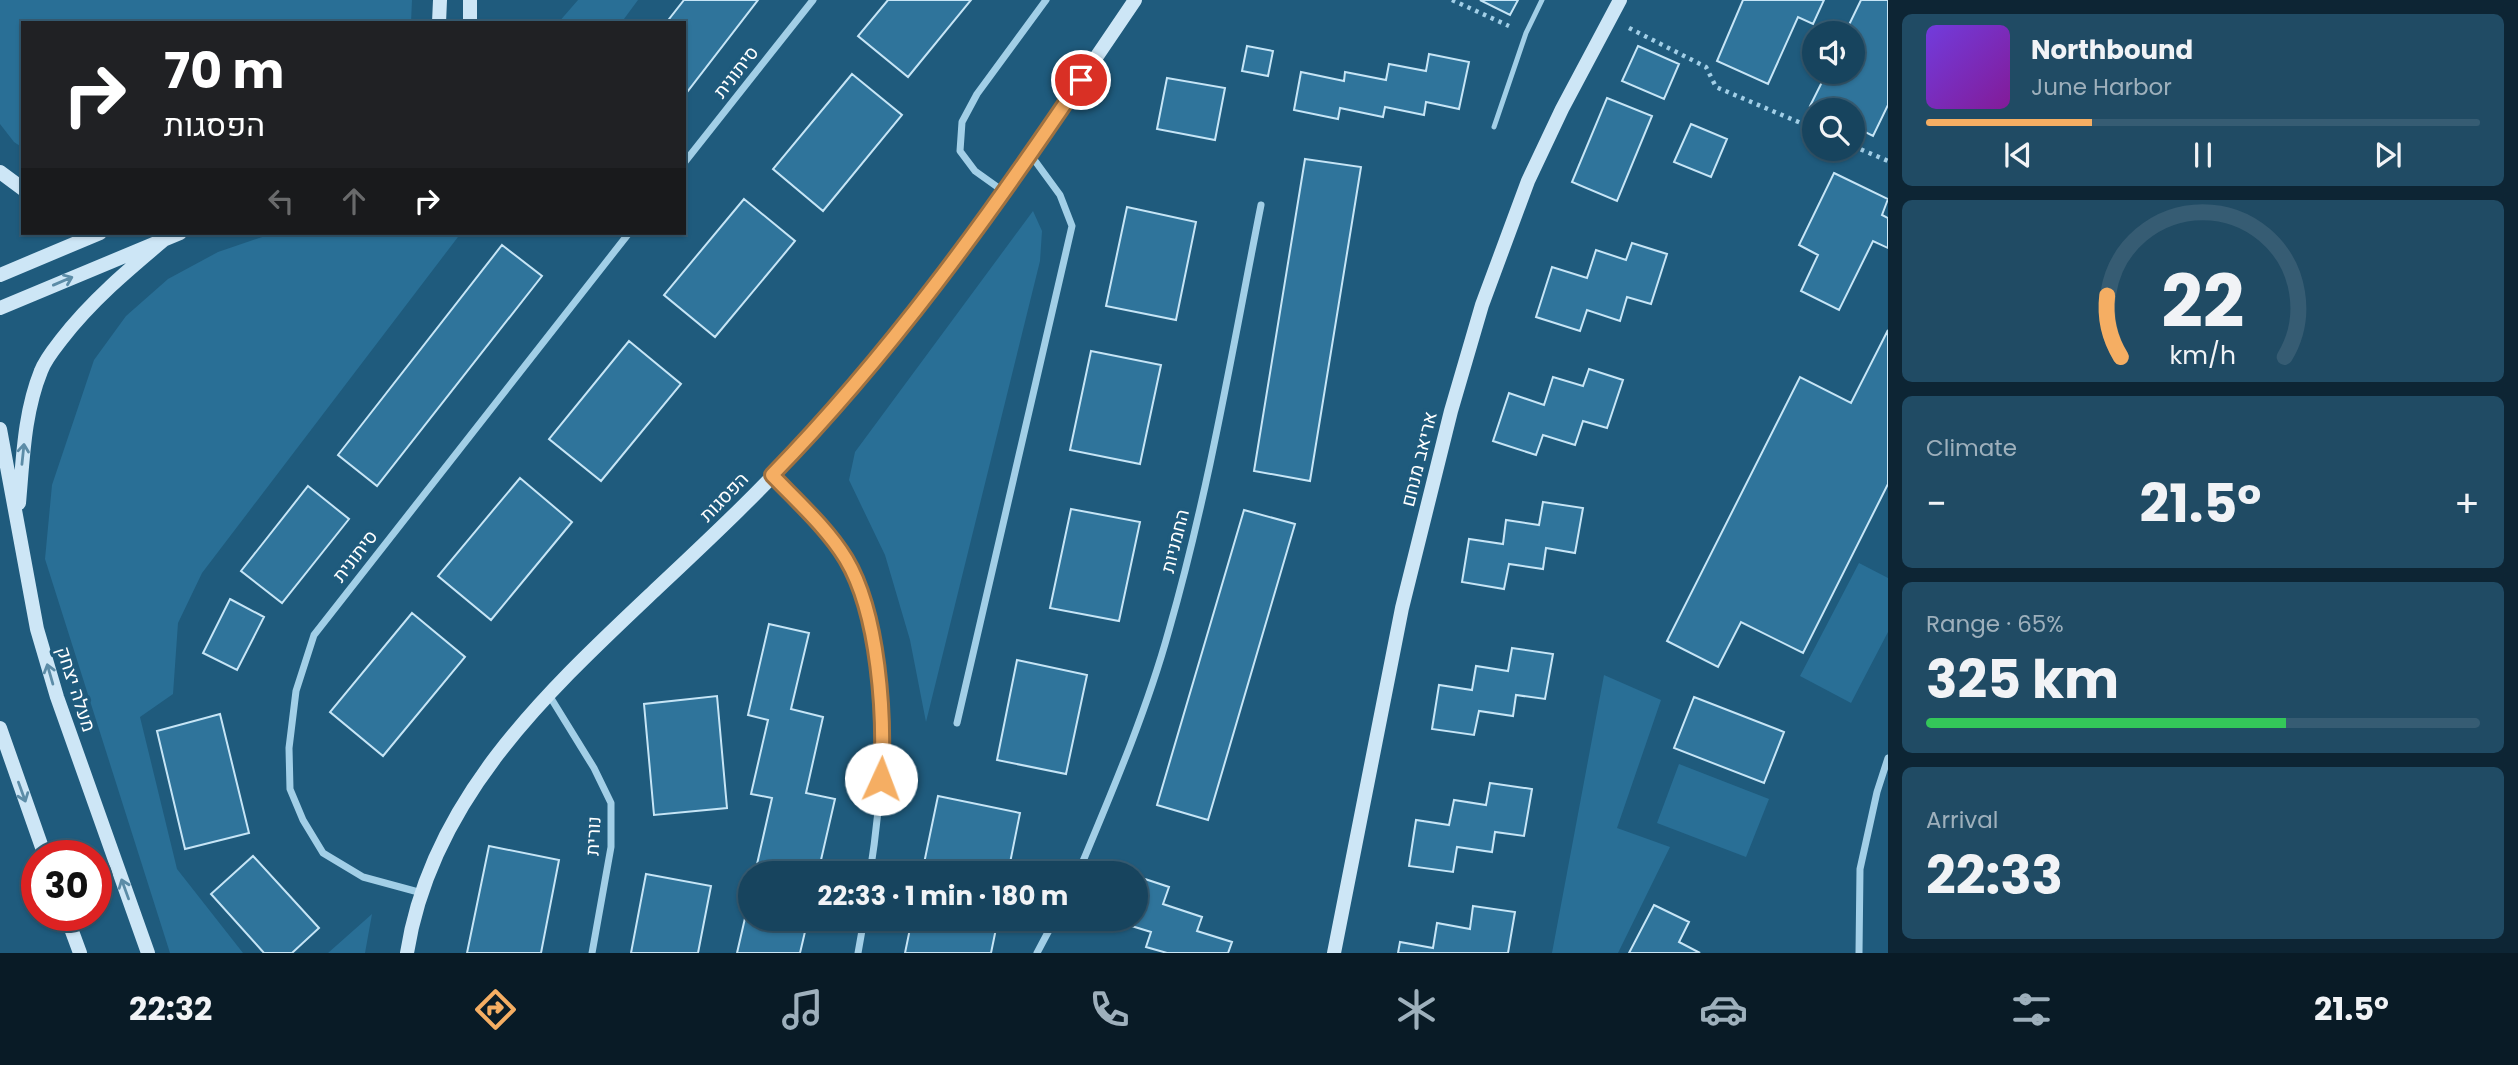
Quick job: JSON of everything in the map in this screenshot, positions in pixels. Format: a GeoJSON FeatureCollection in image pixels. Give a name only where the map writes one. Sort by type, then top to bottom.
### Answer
{"type":"FeatureCollection","features":[{"type":"Feature","properties":{"kind":"street"},"geometry":{"type":"LineString","coordinates":[[439,21],[440,0]]}},
{"type":"Feature","properties":{"kind":"street","name":"סיתונית"},"geometry":{"type":"LineString","coordinates":[[686,160],[813,0]]}},
{"type":"Feature","properties":{"kind":"street"},"geometry":{"type":"LineString","coordinates":[[1004,191],[975,171],[960,151],[962,122],[977,94],[1046,0]]}},
{"type":"Feature","properties":{"kind":"street","name":"הפסגות"},"geometry":{"type":"LineString","coordinates":[[407,953],[412,922],[435,855],[473,788],[508,738],[580,661],[718,531],[807,439],[881,352],[1004,191],[1135,0]]}},
{"type":"Feature","properties":{"kind":"street","name":"אריאב מנחם"},"geometry":{"type":"LineString","coordinates":[[1334,953],[1402,608],[1451,411],[1482,304],[1528,181],[1562,108],[1620,0]]}},
{"type":"Feature","properties":{"kind":"street"},"geometry":{"type":"LineString","coordinates":[[957,723],[1072,226],[1059,195],[1030,154]]}},
{"type":"Feature","properties":{"kind":"street"},"geometry":{"type":"LineString","coordinates":[[0,172],[21,187]]}},
{"type":"Feature","properties":{"kind":"street","name":"החמניות"},"geometry":{"type":"LineString","coordinates":[[1083,861],[1125,760],[1169,631],[1205,485],[1261,205]]}},
{"type":"Feature","properties":{"kind":"street"},"geometry":{"type":"LineString","coordinates":[[0,275],[95,235]]}},
{"type":"Feature","properties":{"kind":"street"},"geometry":{"type":"LineString","coordinates":[[0,308],[175,235]]}},
{"type":"Feature","properties":{"kind":"street","name":"סיתונית"},"geometry":{"type":"LineString","coordinates":[[422,894],[363,877],[323,853],[303,820],[290,789],[289,748],[296,691],[310,646],[314,635],[343,597],[627,235]]}},
{"type":"Feature","properties":{"kind":"street"},"geometry":{"type":"LineString","coordinates":[[17,522],[26,433],[32,399],[42,369],[81,314],[113,282],[165,239]]}},
{"type":"Feature","properties":{"kind":"street","name":"מעלה יצחק"},"geometry":{"type":"LineString","coordinates":[[0,429],[37,629],[57,696],[148,953]]}},
{"type":"Feature","properties":{"kind":"street"},"geometry":{"type":"LineString","coordinates":[[772,475],[831,537],[848,561],[866,605],[877,666],[883,753],[872,861]]}},
{"type":"Feature","properties":{"kind":"street","name":"נורית"},"geometry":{"type":"LineString","coordinates":[[549,695],[594,768],[611,803],[611,847],[592,953]]}},
{"type":"Feature","properties":{"kind":"street"},"geometry":{"type":"LineString","coordinates":[[0,727],[39,840]]}},
{"type":"Feature","properties":{"kind":"street"},"geometry":{"type":"LineString","coordinates":[[1859,953],[1860,869],[1877,792],[1888,758]]}},
{"type":"Feature","properties":{"kind":"street"},"geometry":{"type":"LineString","coordinates":[[72,931],[80,953]]}},
{"type":"Feature","properties":{"kind":"street"},"geometry":{"type":"LineString","coordinates":[[858,953],[861,931]]}},
{"type":"Feature","properties":{"kind":"street"},"geometry":{"type":"LineString","coordinates":[[1037,953],[1049,931]]}},
{"type":"Feature","properties":{"kind":"lane"},"geometry":{"type":"LineString","coordinates":[[1494,127],[1526,33],[1542,0]]}},
{"type":"Feature","properties":{"kind":"path"},"geometry":{"type":"LineString","coordinates":[[1452,0],[1526,33]]}},
{"type":"Feature","properties":{"kind":"path"},"geometry":{"type":"LineString","coordinates":[[1610,19],[1706,66],[1716,86],[1802,123]]}},
{"type":"Feature","properties":{"kind":"path"},"geometry":{"type":"LineString","coordinates":[[1865,151],[1888,161]]}},
{"type":"Feature","properties":{"kind":"shaded area"},"geometry":{"type":"Polygon","coordinates":[[[0,0],[412,0],[411,21],[21,21],[21,147],[0,124],[0,0]]]}},
{"type":"Feature","properties":{"kind":"shaded area"},"geometry":{"type":"Polygon","coordinates":[[[578,0],[638,0],[622,21],[560,21],[578,0]]]}},
{"type":"Feature","properties":{"kind":"shaded area"},"geometry":{"type":"Polygon","coordinates":[[[1033,211],[1042,231],[1040,261],[926,722],[910,640],[885,555],[849,480],[855,452],[1033,211]]]}},
{"type":"Feature","properties":{"kind":"shaded area"},"geometry":{"type":"Polygon","coordinates":[[[268,235],[459,235],[202,573],[178,623],[173,694],[140,717],[177,869],[243,953],[170,953],[45,559],[52,485],[94,360],[126,316],[168,279],[218,252],[268,235]]]}},
{"type":"Feature","properties":{"kind":"shaded area"},"geometry":{"type":"Polygon","coordinates":[[[1859,563],[1888,578],[1888,632],[1851,703],[1800,676],[1859,563]]]}},
{"type":"Feature","properties":{"kind":"shaded area"},"geometry":{"type":"Polygon","coordinates":[[[1604,675],[1661,700],[1617,828],[1670,847],[1618,953],[1552,953],[1604,675]]]}},
{"type":"Feature","properties":{"kind":"shaded area"},"geometry":{"type":"Polygon","coordinates":[[[1679,764],[1769,799],[1746,857],[1657,823],[1679,764]]]}},
{"type":"Feature","properties":{"kind":"shaded area"},"geometry":{"type":"Polygon","coordinates":[[[372,914],[365,953],[328,953],[372,914]]]}},
{"type":"Feature","properties":{"kind":"building"},"geometry":{"type":"Polygon","coordinates":[[[684,0],[758,0],[686,93],[686,21],[668,21],[684,0]]]}},
{"type":"Feature","properties":{"kind":"building"},"geometry":{"type":"Polygon","coordinates":[[[888,0],[971,0],[908,77],[858,36],[888,0]]]}},
{"type":"Feature","properties":{"kind":"building"},"geometry":{"type":"Polygon","coordinates":[[[1480,0],[1518,0],[1510,15],[1480,0]]]}},
{"type":"Feature","properties":{"kind":"building"},"geometry":{"type":"Polygon","coordinates":[[[1743,0],[1824,0],[1814,21],[1798,17],[1768,84],[1717,61],[1743,0]]]}},
{"type":"Feature","properties":{"kind":"building"},"geometry":{"type":"Polygon","coordinates":[[[1861,0],[1888,0],[1888,105],[1873,136],[1865,132],[1865,98],[1814,98],[1821,84],[1865,84],[1865,21],[1851,21],[1861,0]]]}},
{"type":"Feature","properties":{"kind":"building"},"geometry":{"type":"Polygon","coordinates":[[[1247,46],[1273,51],[1268,76],[1242,71],[1247,46]]]}},
{"type":"Feature","properties":{"kind":"building"},"geometry":{"type":"Polygon","coordinates":[[[1638,46],[1679,64],[1664,99],[1622,81],[1638,46]]]}},
{"type":"Feature","properties":{"kind":"building"},"geometry":{"type":"Polygon","coordinates":[[[1429,54],[1469,62],[1459,109],[1426,102],[1424,115],[1385,107],[1383,117],[1340,108],[1338,119],[1294,110],[1301,72],[1344,81],[1345,72],[1386,80],[1389,64],[1426,71],[1429,54]]]}},
{"type":"Feature","properties":{"kind":"building"},"geometry":{"type":"Polygon","coordinates":[[[852,74],[902,115],[823,211],[773,169],[852,74]]]}},
{"type":"Feature","properties":{"kind":"building"},"geometry":{"type":"Polygon","coordinates":[[[1167,78],[1225,88],[1215,140],[1157,129],[1167,78]]]}},
{"type":"Feature","properties":{"kind":"building"},"geometry":{"type":"Polygon","coordinates":[[[1607,98],[1652,116],[1617,201],[1572,182],[1607,98]]]}},
{"type":"Feature","properties":{"kind":"building"},"geometry":{"type":"Polygon","coordinates":[[[1691,124],[1727,139],[1711,177],[1674,162],[1691,124]]]}},
{"type":"Feature","properties":{"kind":"building"},"geometry":{"type":"Polygon","coordinates":[[[1305,159],[1361,167],[1310,481],[1254,471],[1305,159]]]}},
{"type":"Feature","properties":{"kind":"building"},"geometry":{"type":"Polygon","coordinates":[[[1834,173],[1888,199],[1882,215],[1888,218],[1888,248],[1873,241],[1839,310],[1801,291],[1818,255],[1799,245],[1834,173]]]}},
{"type":"Feature","properties":{"kind":"building"},"geometry":{"type":"Polygon","coordinates":[[[744,199],[795,241],[715,337],[664,295],[744,199]]]}},
{"type":"Feature","properties":{"kind":"building"},"geometry":{"type":"Polygon","coordinates":[[[1127,207],[1196,222],[1176,320],[1106,306],[1127,207]]]}},
{"type":"Feature","properties":{"kind":"building"},"geometry":{"type":"Polygon","coordinates":[[[1632,243],[1667,254],[1651,304],[1627,297],[1620,321],[1587,310],[1580,331],[1536,317],[1552,267],[1587,278],[1596,250],[1626,260],[1632,243]]]}},
{"type":"Feature","properties":{"kind":"building"},"geometry":{"type":"Polygon","coordinates":[[[502,245],[542,276],[377,486],[338,455],[502,245]]]}},
{"type":"Feature","properties":{"kind":"building"},"geometry":{"type":"Polygon","coordinates":[[[1888,330],[1888,484],[1803,653],[1741,622],[1718,667],[1667,641],[1800,377],[1851,403],[1888,330]]]}},
{"type":"Feature","properties":{"kind":"building"},"geometry":{"type":"Polygon","coordinates":[[[629,341],[681,384],[601,481],[549,439],[629,341]]]}},
{"type":"Feature","properties":{"kind":"building"},"geometry":{"type":"Polygon","coordinates":[[[1091,351],[1161,365],[1140,464],[1070,450],[1091,351]]]}},
{"type":"Feature","properties":{"kind":"building"},"geometry":{"type":"Polygon","coordinates":[[[1589,369],[1623,380],[1607,428],[1583,421],[1575,445],[1543,435],[1536,455],[1493,441],[1509,393],[1544,405],[1553,377],[1583,386],[1589,369]]]}},
{"type":"Feature","properties":{"kind":"building"},"geometry":{"type":"Polygon","coordinates":[[[520,478],[572,522],[491,620],[438,576],[520,478]]]}},
{"type":"Feature","properties":{"kind":"building"},"geometry":{"type":"Polygon","coordinates":[[[308,486],[349,519],[282,603],[241,571],[308,486]]]}},
{"type":"Feature","properties":{"kind":"building"},"geometry":{"type":"Polygon","coordinates":[[[1543,502],[1583,508],[1575,553],[1546,548],[1543,569],[1509,564],[1504,589],[1462,582],[1469,539],[1503,544],[1506,520],[1539,525],[1543,502]]]}},
{"type":"Feature","properties":{"kind":"building"},"geometry":{"type":"Polygon","coordinates":[[[1071,509],[1140,522],[1119,621],[1050,608],[1071,509]]]}},
{"type":"Feature","properties":{"kind":"building"},"geometry":{"type":"Polygon","coordinates":[[[1244,510],[1295,524],[1208,820],[1157,805],[1244,510]]]}},
{"type":"Feature","properties":{"kind":"building"},"geometry":{"type":"Polygon","coordinates":[[[230,599],[264,617],[237,670],[203,653],[230,599]]]}},
{"type":"Feature","properties":{"kind":"building"},"geometry":{"type":"Polygon","coordinates":[[[412,613],[465,657],[383,756],[330,712],[412,613]]]}},
{"type":"Feature","properties":{"kind":"building"},"geometry":{"type":"Polygon","coordinates":[[[769,624],[809,633],[791,709],[823,717],[806,793],[835,799],[821,861],[758,861],[772,798],[751,794],[768,720],[748,715],[769,624]]]}},
{"type":"Feature","properties":{"kind":"building"},"geometry":{"type":"Polygon","coordinates":[[[1512,648],[1553,654],[1545,699],[1516,695],[1513,716],[1479,711],[1474,735],[1432,729],[1439,685],[1472,690],[1476,666],[1508,671],[1512,648]]]}},
{"type":"Feature","properties":{"kind":"building"},"geometry":{"type":"Polygon","coordinates":[[[1017,660],[1087,675],[1066,774],[997,760],[1017,660]]]}},
{"type":"Feature","properties":{"kind":"building"},"geometry":{"type":"Polygon","coordinates":[[[717,696],[727,808],[654,815],[644,704],[717,696]]]}},
{"type":"Feature","properties":{"kind":"building"},"geometry":{"type":"Polygon","coordinates":[[[1694,697],[1784,732],[1764,783],[1674,748],[1694,697]]]}},
{"type":"Feature","properties":{"kind":"building"},"geometry":{"type":"Polygon","coordinates":[[[220,714],[249,833],[185,849],[157,731],[220,714]]]}},
{"type":"Feature","properties":{"kind":"building"},"geometry":{"type":"Polygon","coordinates":[[[1490,783],[1532,789],[1524,836],[1495,832],[1492,852],[1457,847],[1453,872],[1409,866],[1416,820],[1449,825],[1454,800],[1486,805],[1490,783]]]}},
{"type":"Feature","properties":{"kind":"building"},"geometry":{"type":"Polygon","coordinates":[[[938,796],[1020,813],[1010,861],[924,861],[938,796]]]}},
{"type":"Feature","properties":{"kind":"building"},"geometry":{"type":"Polygon","coordinates":[[[489,846],[559,860],[541,953],[467,953],[489,846]]]}},
{"type":"Feature","properties":{"kind":"building"},"geometry":{"type":"Polygon","coordinates":[[[253,856],[319,928],[292,953],[264,953],[211,894],[253,856]]]}},
{"type":"Feature","properties":{"kind":"building"},"geometry":{"type":"Polygon","coordinates":[[[646,874],[711,886],[698,953],[631,953],[646,874]]]}},
{"type":"Feature","properties":{"kind":"building"},"geometry":{"type":"Polygon","coordinates":[[[1148,880],[1169,887],[1163,904],[1202,917],[1197,931],[1232,942],[1228,953],[1167,953],[1146,947],[1151,932],[1148,931],[1148,880]]]}},
{"type":"Feature","properties":{"kind":"building"},"geometry":{"type":"Polygon","coordinates":[[[1654,905],[1689,922],[1679,942],[1700,953],[1629,953],[1654,905]]]}},
{"type":"Feature","properties":{"kind":"building"},"geometry":{"type":"Polygon","coordinates":[[[1473,906],[1515,912],[1508,953],[1398,953],[1400,942],[1433,948],[1437,923],[1470,929],[1473,906]]]}},
{"type":"Feature","properties":{"kind":"building"},"geometry":{"type":"Polygon","coordinates":[[[742,931],[805,931],[800,953],[737,953],[742,931]]]}},
{"type":"Feature","properties":{"kind":"building"},"geometry":{"type":"Polygon","coordinates":[[[910,931],[996,931],[991,953],[905,953],[910,931]]]}},
{"type":"Feature","properties":{"kind":"route"},"geometry":{"type":"LineString","coordinates":[[881,779],[883,753],[877,666],[866,605],[848,561],[831,537],[772,475],[807,439],[881,352],[978,227],[1081,80]]}}]}
